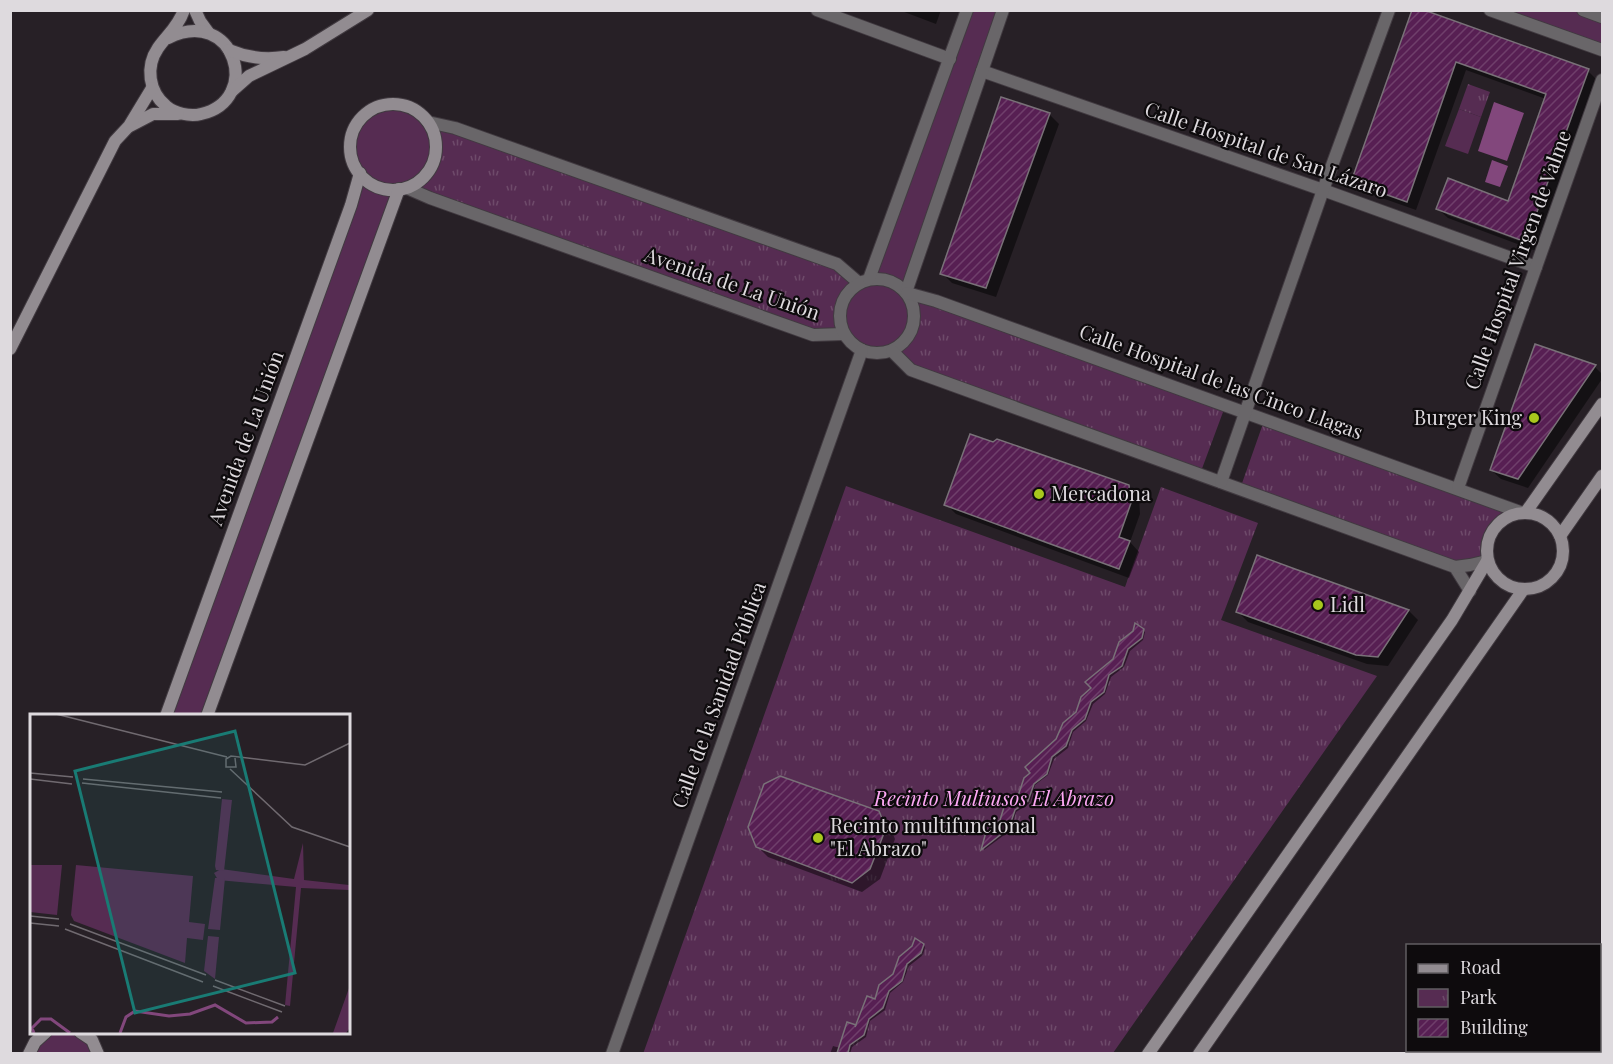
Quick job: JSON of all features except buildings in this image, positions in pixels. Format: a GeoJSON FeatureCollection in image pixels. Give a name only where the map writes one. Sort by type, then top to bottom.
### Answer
{"type":"FeatureCollection","features":[{"type":"Feature","properties":{"kind":"main road"},"geometry":{"type":"LineString","coordinates":[[168,38],[184,10]]}},
{"type":"Feature","properties":{"kind":"main road"},"geometry":{"type":"LineString","coordinates":[[195,10],[208,32]]}},
{"type":"Feature","properties":{"kind":"main road"},"geometry":{"type":"LineString","coordinates":[[129,126],[153,114],[198,116],[212,111],[224,103],[232,91],[249,76],[305,49],[368,10]]}},
{"type":"Feature","properties":{"kind":"main road"},"geometry":{"type":"LineString","coordinates":[[183,114],[171,110],[160,100],[152,88],[150,74],[152,60],[158,47],[180,31],[208,32],[220,39],[229,50],[235,63],[236,77],[232,91]]}},
{"type":"Feature","properties":{"kind":"main road"},"geometry":{"type":"LineString","coordinates":[[229,50],[243,56],[271,59],[305,49]]}},
{"type":"Feature","properties":{"kind":"main road"},"geometry":{"type":"LineString","coordinates":[[10,349],[116,141],[129,126],[152,88]]}},
{"type":"Feature","properties":{"kind":"main road"},"geometry":{"type":"LineString","coordinates":[[384,105],[402,105],[417,111],[428,122],[435,136],[436,152],[431,168],[422,179],[403,188],[381,188],[367,181],[353,162],[352,134],[360,120],[373,109],[384,105]]}},
{"type":"Feature","properties":{"kind":"main road","name":"Avenida de La Unión"},"geometry":{"type":"LineString","coordinates":[[167,714],[339,238],[360,173]]}},
{"type":"Feature","properties":{"kind":"main road"},"geometry":{"type":"LineString","coordinates":[[208,714],[403,188]]}},
{"type":"Feature","properties":{"kind":"main road"},"geometry":{"type":"LineString","coordinates":[[1523,512],[1602,404]]}},
{"type":"Feature","properties":{"kind":"main road"},"geometry":{"type":"LineString","coordinates":[[1560,536],[1602,476]]}},
{"type":"Feature","properties":{"kind":"main road"},"geometry":{"type":"LineString","coordinates":[[1148,1053],[1452,620],[1487,561],[1488,539],[1493,529],[1510,515],[1523,512],[1540,516],[1552,524],[1560,536],[1563,547],[1563,558],[1559,568],[1544,584],[1534,589],[1523,590],[1507,586],[1494,575],[1487,561]]}},
{"type":"Feature","properties":{"kind":"main road"},"geometry":{"type":"LineString","coordinates":[[1199,1053],[1523,590]]}},
{"type":"Feature","properties":{"kind":"main road"},"geometry":{"type":"LineString","coordinates":[[29,1053],[35,1042],[44,1034]]}},
{"type":"Feature","properties":{"kind":"main road"},"geometry":{"type":"LineString","coordinates":[[85,1034],[98,1053]]}},
{"type":"Feature","properties":{"kind":"street"},"geometry":{"type":"LineString","coordinates":[[817,10],[950,59]]}},
{"type":"Feature","properties":{"kind":"street"},"geometry":{"type":"LineString","coordinates":[[864,281],[968,10]]}},
{"type":"Feature","properties":{"kind":"street"},"geometry":{"type":"LineString","coordinates":[[906,293],[1003,10]]}},
{"type":"Feature","properties":{"kind":"street"},"geometry":{"type":"LineString","coordinates":[[1221,482],[1323,190],[1389,10]]}},
{"type":"Feature","properties":{"kind":"street"},"geometry":{"type":"LineString","coordinates":[[1490,10],[1602,50]]}},
{"type":"Feature","properties":{"kind":"street"},"geometry":{"type":"LineString","coordinates":[[1583,10],[1602,17]]}},
{"type":"Feature","properties":{"kind":"street","name":"Calle Hospital de San Lázaro"},"geometry":{"type":"LineString","coordinates":[[982,71],[1536,267]]}},
{"type":"Feature","properties":{"kind":"street","name":"Calle Hospital Virgen de Valme"},"geometry":{"type":"LineString","coordinates":[[1458,488],[1602,80]]}},
{"type":"Feature","properties":{"kind":"street"},"geometry":{"type":"LineString","coordinates":[[428,122],[455,128],[837,264],[864,281]]}},
{"type":"Feature","properties":{"kind":"street","name":"Avenida de La Unión"},"geometry":{"type":"LineString","coordinates":[[403,188],[813,335],[843,334]]}},
{"type":"Feature","properties":{"kind":"street"},"geometry":{"type":"LineString","coordinates":[[889,280],[906,293],[914,313],[909,336],[902,345],[880,354],[862,350],[849,342],[843,334],[839,322],[840,310],[843,299],[850,290],[864,281],[889,280]]}},
{"type":"Feature","properties":{"kind":"street","name":"Calle Hospital de las Cinco Llagas"},"geometry":{"type":"LineString","coordinates":[[906,293],[936,301],[1246,411],[1523,512]]}},
{"type":"Feature","properties":{"kind":"street","name":"Calle de la Sanidad Pública"},"geometry":{"type":"LineString","coordinates":[[612,1053],[862,350]]}},
{"type":"Feature","properties":{"kind":"street"},"geometry":{"type":"LineString","coordinates":[[892,351],[911,370],[1455,567],[1487,561]]}},
{"type":"Feature","properties":{"kind":"street"},"geometry":{"type":"LineString","coordinates":[[1455,567],[1470,591]]}},
{"type":"Feature","properties":{"kind":"green space"},"geometry":{"type":"Polygon","coordinates":[[[967,11],[1003,11],[919,250],[912,290],[913,327],[908,337],[896,348],[880,354],[865,352],[852,345],[843,333],[839,318],[841,303],[851,290],[870,279],[967,11]]]}},
{"type":"Feature","properties":{"kind":"green space"},"geometry":{"type":"Polygon","coordinates":[[[1490,11],[1583,11],[1602,17],[1602,50],[1490,11]]]}},
{"type":"Feature","properties":{"kind":"green space"},"geometry":{"type":"Polygon","coordinates":[[[1468,84],[1490,92],[1481,117],[1459,109],[1468,84]]]}},
{"type":"Feature","properties":{"kind":"green space"},"geometry":{"type":"Polygon","coordinates":[[[384,105],[403,105],[418,112],[429,122],[435,135],[436,148],[433,162],[426,174],[414,184],[399,189],[208,714],[167,714],[357,171],[351,150],[354,131],[365,116],[384,105]]]}},
{"type":"Feature","properties":{"kind":"green space"},"geometry":{"type":"Polygon","coordinates":[[[1459,109],[1481,117],[1468,154],[1445,146],[1459,109]]]}},
{"type":"Feature","properties":{"kind":"green space"},"geometry":{"type":"Polygon","coordinates":[[[428,122],[837,264],[859,283],[848,293],[842,305],[840,319],[843,334],[813,335],[407,188],[424,176],[434,160],[435,142],[428,122]]]}},
{"type":"Feature","properties":{"kind":"green space"},"geometry":{"type":"Polygon","coordinates":[[[907,293],[1226,404],[1200,474],[911,370],[892,351],[910,333],[913,325],[913,310],[907,293]]]}},
{"type":"Feature","properties":{"kind":"green space"},"geometry":{"type":"Polygon","coordinates":[[[1265,418],[1520,512],[1504,519],[1494,529],[1488,543],[1487,561],[1455,567],[1240,489],[1265,418]]]}},
{"type":"Feature","properties":{"kind":"green space","name":"Recinto Multiusos El Abrazo"},"geometry":{"type":"Polygon","coordinates":[[[846,486],[1125,587],[1161,487],[1258,523],[1221,620],[1377,676],[1113,1053],[643,1054],[846,486]]]}},
{"type":"Feature","properties":{"kind":"green space"},"geometry":{"type":"Polygon","coordinates":[[[44,1034],[89,1034],[98,1054],[29,1054],[44,1034]]]}},
{"type":"Feature","properties":{"kind":"shaded area"},"geometry":{"type":"Polygon","coordinates":[[[1494,102],[1524,113],[1507,161],[1478,151],[1494,102]]]}},
{"type":"Feature","properties":{"kind":"shaded area"},"geometry":{"type":"Polygon","coordinates":[[[1492,160],[1508,166],[1500,187],[1485,182],[1492,160]]]}},
{"type":"Feature","properties":{"kind":"waterway"},"geometry":{"type":"LineString","coordinates":[[1601,1045],[1602,1040]]}},
{"type":"Feature","properties":{"kind":"place","name":"Burger King"},"geometry":{"type":"Point","coordinates":[1534,418]}},
{"type":"Feature","properties":{"kind":"place","name":"Mercadona"},"geometry":{"type":"Point","coordinates":[1039,494]}},
{"type":"Feature","properties":{"kind":"place","name":"Lidl"},"geometry":{"type":"Point","coordinates":[1318,605]}},
{"type":"Feature","properties":{"kind":"place","name":"Recinto multifuncional \"El Abrazo\""},"geometry":{"type":"Point","coordinates":[818,838]}}]}
